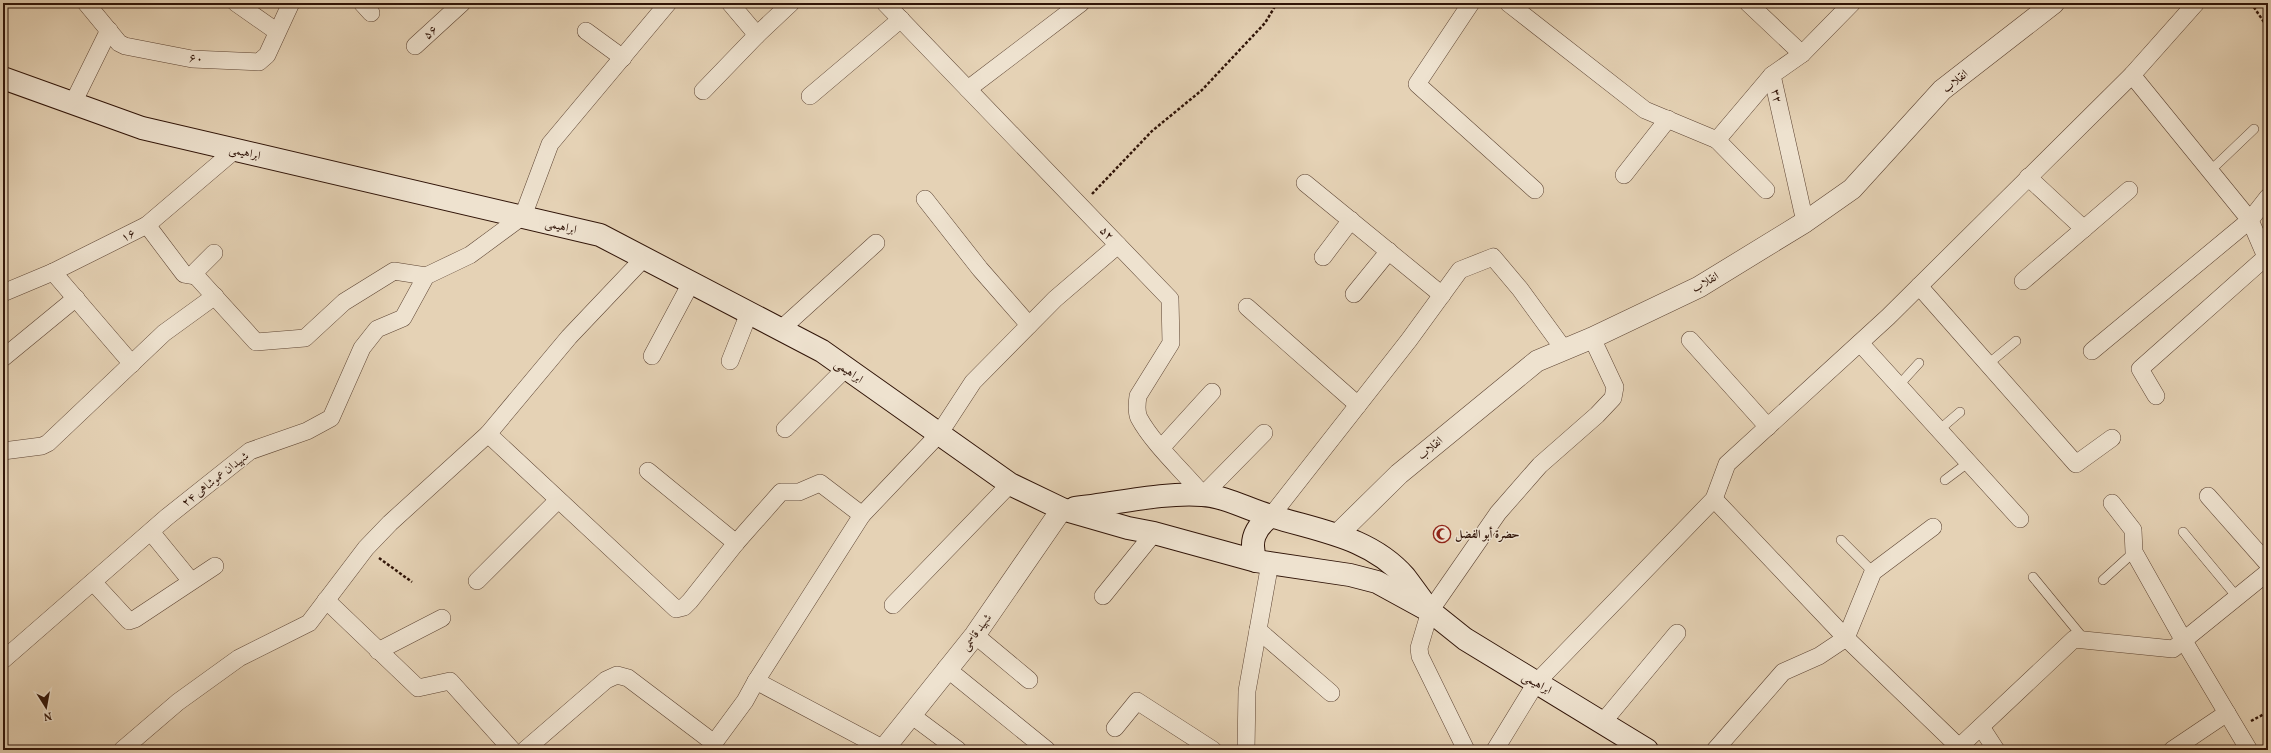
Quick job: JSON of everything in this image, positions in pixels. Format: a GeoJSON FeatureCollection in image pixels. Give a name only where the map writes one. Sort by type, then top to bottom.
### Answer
{"type":"FeatureCollection","features":[{"type":"Feature","properties":{"kind":"main road","name":"ابراهیمی"},"geometry":{"type":"LineString","coordinates":[[3,78],[142,128],[600,235],[822,351],[1010,484],[1062,509],[1128,528],[1154,533],[1263,562],[1369,579],[1430,611],[1465,639],[1647,750]]}},
{"type":"Feature","properties":{"kind":"main road"},"geometry":{"type":"LineString","coordinates":[[1062,509],[1182,495],[1203,495],[1271,516],[1338,534],[1368,547],[1387,560],[1405,577],[1430,611]]}},
{"type":"Feature","properties":{"kind":"main road"},"geometry":{"type":"LineString","coordinates":[[1263,562],[1252,551],[1254,536],[1262,522],[1271,516]]}},
{"type":"Feature","properties":{"kind":"street","name":"۶۰"},"geometry":{"type":"LineString","coordinates":[[86,3],[119,43],[125,46],[192,59],[259,62],[267,55],[276,31],[291,3]]}},
{"type":"Feature","properties":{"kind":"street"},"geometry":{"type":"LineString","coordinates":[[236,3],[276,31]]}},
{"type":"Feature","properties":{"kind":"street","name":"۵۶"},"geometry":{"type":"LineString","coordinates":[[415,46],[462,3]]}},
{"type":"Feature","properties":{"kind":"street"},"geometry":{"type":"LineString","coordinates":[[147,225],[184,274],[196,276],[256,342],[304,338],[344,302],[394,272],[426,276],[470,254],[523,216],[550,144],[668,3]]}},
{"type":"Feature","properties":{"kind":"street"},"geometry":{"type":"LineString","coordinates":[[730,3],[757,34]]}},
{"type":"Feature","properties":{"kind":"street"},"geometry":{"type":"LineString","coordinates":[[703,91],[757,34],[792,3]]}},
{"type":"Feature","properties":{"kind":"street","name":"۵۲"},"geometry":{"type":"LineString","coordinates":[[885,3],[1170,299],[1171,343],[1138,396],[1138,417],[1203,495]]}},
{"type":"Feature","properties":{"kind":"street"},"geometry":{"type":"LineString","coordinates":[[968,89],[1081,3]]}},
{"type":"Feature","properties":{"kind":"street"},"geometry":{"type":"LineString","coordinates":[[1471,3],[1417,84],[1535,190]]}},
{"type":"Feature","properties":{"kind":"street"},"geometry":{"type":"LineString","coordinates":[[1508,3],[1645,110],[1717,140],[1766,190]]}},
{"type":"Feature","properties":{"kind":"street"},"geometry":{"type":"LineString","coordinates":[[1748,3],[1802,54]]}},
{"type":"Feature","properties":{"kind":"street","name":"۳۲"},"geometry":{"type":"LineString","coordinates":[[1805,222],[1772,75],[1802,54],[1852,3]]}},
{"type":"Feature","properties":{"kind":"street","name":"انقلاب"},"geometry":{"type":"LineString","coordinates":[[1338,534],[1399,474],[1430,447],[1537,361],[1563,348],[1592,338],[1699,287],[1805,222],[1852,189],[1942,90],[2054,3]]}},
{"type":"Feature","properties":{"kind":"street"},"geometry":{"type":"LineString","coordinates":[[1495,750],[1536,682],[1714,499],[1727,464],[1919,286],[2132,75],[2196,3]]}},
{"type":"Feature","properties":{"kind":"street"},"geometry":{"type":"LineString","coordinates":[[810,96],[900,19]]}},
{"type":"Feature","properties":{"kind":"street"},"geometry":{"type":"LineString","coordinates":[[73,103],[109,30]]}},
{"type":"Feature","properties":{"kind":"street"},"geometry":{"type":"LineString","coordinates":[[586,31],[623,58]]}},
{"type":"Feature","properties":{"kind":"street"},"geometry":{"type":"LineString","coordinates":[[1717,140],[1772,75]]}},
{"type":"Feature","properties":{"kind":"street"},"geometry":{"type":"LineString","coordinates":[[2132,75],[2250,220],[2266,257],[2140,370],[2156,396]]}},
{"type":"Feature","properties":{"kind":"street"},"geometry":{"type":"LineString","coordinates":[[1624,175],[1668,119]]}},
{"type":"Feature","properties":{"kind":"street","name":"۱۶"},"geometry":{"type":"LineString","coordinates":[[3,293],[53,272],[147,225],[235,150]]}},
{"type":"Feature","properties":{"kind":"street"},"geometry":{"type":"LineString","coordinates":[[2028,177],[2084,229]]}},
{"type":"Feature","properties":{"kind":"street"},"geometry":{"type":"LineString","coordinates":[[1305,183],[1442,295]]}},
{"type":"Feature","properties":{"kind":"street"},"geometry":{"type":"LineString","coordinates":[[2023,281],[2129,190]]}},
{"type":"Feature","properties":{"kind":"street"},"geometry":{"type":"LineString","coordinates":[[2092,351],[2250,220],[2268,197]]}},
{"type":"Feature","properties":{"kind":"street"},"geometry":{"type":"LineString","coordinates":[[924,199],[980,269],[1028,325]]}},
{"type":"Feature","properties":{"kind":"street"},"geometry":{"type":"LineString","coordinates":[[1323,257],[1351,220]]}},
{"type":"Feature","properties":{"kind":"street"},"geometry":{"type":"LineString","coordinates":[[780,330],[876,243]]}},
{"type":"Feature","properties":{"kind":"street"},"geometry":{"type":"LineString","coordinates":[[525,750],[606,680],[617,675],[628,678],[712,747],[745,701],[756,681],[862,515],[939,434],[973,382],[1055,299],[1118,245]]}},
{"type":"Feature","properties":{"kind":"street"},"geometry":{"type":"LineString","coordinates":[[1354,294],[1389,251]]}},
{"type":"Feature","properties":{"kind":"street"},"geometry":{"type":"LineString","coordinates":[[196,276],[196,271],[214,253]]}},
{"type":"Feature","properties":{"kind":"street"},"geometry":{"type":"LineString","coordinates":[[1271,516],[1358,405],[1460,270],[1493,257],[1520,289],[1563,348]]}},
{"type":"Feature","properties":{"kind":"street"},"geometry":{"type":"LineString","coordinates":[[122,750],[178,702],[239,658],[309,624],[366,548],[390,523],[488,434],[569,337],[644,258]]}},
{"type":"Feature","properties":{"kind":"street"},"geometry":{"type":"LineString","coordinates":[[53,272],[132,364]]}},
{"type":"Feature","properties":{"kind":"street","name":"۲۴ شهیدان عموشاهی"},"geometry":{"type":"LineString","coordinates":[[3,660],[167,517],[250,451],[307,432],[330,418],[362,348],[377,329],[403,318],[426,276]]}},
{"type":"Feature","properties":{"kind":"street"},"geometry":{"type":"LineString","coordinates":[[652,356],[691,283]]}},
{"type":"Feature","properties":{"kind":"street"},"geometry":{"type":"LineString","coordinates":[[1919,286],[2076,464],[2112,438]]}},
{"type":"Feature","properties":{"kind":"street"},"geometry":{"type":"LineString","coordinates":[[3,451],[42,446],[48,443],[164,333],[215,296]]}},
{"type":"Feature","properties":{"kind":"street"},"geometry":{"type":"LineString","coordinates":[[3,358],[76,298]]}},
{"type":"Feature","properties":{"kind":"street"},"geometry":{"type":"LineString","coordinates":[[1247,307],[1358,405]]}},
{"type":"Feature","properties":{"kind":"street"},"geometry":{"type":"LineString","coordinates":[[730,361],[749,313]]}},
{"type":"Feature","properties":{"kind":"street"},"geometry":{"type":"LineString","coordinates":[[1466,750],[1420,656],[1419,648],[1430,611],[1504,507],[1540,465],[1597,415],[1613,398],[1615,387],[1592,338]]}},
{"type":"Feature","properties":{"kind":"street"},"geometry":{"type":"LineString","coordinates":[[1690,340],[1768,427]]}},
{"type":"Feature","properties":{"kind":"street"},"geometry":{"type":"LineString","coordinates":[[1860,342],[2020,519]]}},
{"type":"Feature","properties":{"kind":"street"},"geometry":{"type":"LineString","coordinates":[[785,429],[846,368]]}},
{"type":"Feature","properties":{"kind":"street"},"geometry":{"type":"LineString","coordinates":[[1162,447],[1212,392]]}},
{"type":"Feature","properties":{"kind":"street"},"geometry":{"type":"LineString","coordinates":[[1203,495],[1264,433]]}},
{"type":"Feature","properties":{"kind":"street"},"geometry":{"type":"LineString","coordinates":[[488,434],[676,610],[684,607],[690,601],[736,543],[781,492],[799,492],[820,484],[862,515]]}},
{"type":"Feature","properties":{"kind":"street"},"geometry":{"type":"LineString","coordinates":[[648,471],[736,543]]}},
{"type":"Feature","properties":{"kind":"street"},"geometry":{"type":"LineString","coordinates":[[893,605],[1010,484]]}},
{"type":"Feature","properties":{"kind":"street"},"geometry":{"type":"LineString","coordinates":[[2208,496],[2268,564]]}},
{"type":"Feature","properties":{"kind":"street"},"geometry":{"type":"LineString","coordinates":[[1714,499],[1846,638],[1957,748],[2074,639],[2173,649],[2268,572]]}},
{"type":"Feature","properties":{"kind":"street"},"geometry":{"type":"LineString","coordinates":[[477,581],[558,500]]}},
{"type":"Feature","properties":{"kind":"street"},"geometry":{"type":"LineString","coordinates":[[2112,503],[2132,530],[2134,552],[2184,641],[2250,750]]}},
{"type":"Feature","properties":{"kind":"street","name":"شهید قاسمی"},"geometry":{"type":"LineString","coordinates":[[883,750],[946,668],[975,635],[1062,509]]}},
{"type":"Feature","properties":{"kind":"street"},"geometry":{"type":"LineString","coordinates":[[1715,750],[1783,672],[1819,656],[1846,638],[1873,572],[1933,527]]}},
{"type":"Feature","properties":{"kind":"street"},"geometry":{"type":"LineString","coordinates":[[151,532],[191,581]]}},
{"type":"Feature","properties":{"kind":"street"},"geometry":{"type":"LineString","coordinates":[[1103,596],[1154,533]]}},
{"type":"Feature","properties":{"kind":"street"},"geometry":{"type":"LineString","coordinates":[[1246,750],[1247,691],[1258,630],[1263,562]]}},
{"type":"Feature","properties":{"kind":"street"},"geometry":{"type":"LineString","coordinates":[[93,582],[129,621],[135,619],[215,566]]}},
{"type":"Feature","properties":{"kind":"street"},"geometry":{"type":"LineString","coordinates":[[326,600],[418,688],[450,681],[512,750]]}},
{"type":"Feature","properties":{"kind":"street"},"geometry":{"type":"LineString","coordinates":[[378,651],[442,618]]}},
{"type":"Feature","properties":{"kind":"street"},"geometry":{"type":"LineString","coordinates":[[1258,630],[1331,693]]}},
{"type":"Feature","properties":{"kind":"street"},"geometry":{"type":"LineString","coordinates":[[1603,722],[1677,633]]}},
{"type":"Feature","properties":{"kind":"street"},"geometry":{"type":"LineString","coordinates":[[975,635],[1029,680]]}},
{"type":"Feature","properties":{"kind":"street"},"geometry":{"type":"LineString","coordinates":[[946,668],[1048,750]]}},
{"type":"Feature","properties":{"kind":"street"},"geometry":{"type":"LineString","coordinates":[[756,681],[883,750]]}},
{"type":"Feature","properties":{"kind":"street"},"geometry":{"type":"LineString","coordinates":[[1115,728],[1137,701],[1213,750]]}},
{"type":"Feature","properties":{"kind":"street"},"geometry":{"type":"LineString","coordinates":[[2172,750],[2227,713]]}},
{"type":"Feature","properties":{"kind":"street"},"geometry":{"type":"LineString","coordinates":[[911,715],[958,750]]}},
{"type":"Feature","properties":{"kind":"street"},"geometry":{"type":"LineString","coordinates":[[1981,727],[1996,750]]}},
{"type":"Feature","properties":{"kind":"lane"},"geometry":{"type":"LineString","coordinates":[[2210,171],[2254,129]]}},
{"type":"Feature","properties":{"kind":"lane"},"geometry":{"type":"LineString","coordinates":[[1988,364],[2016,341]]}},
{"type":"Feature","properties":{"kind":"lane"},"geometry":{"type":"LineString","coordinates":[[1899,385],[1919,363]]}},
{"type":"Feature","properties":{"kind":"lane"},"geometry":{"type":"LineString","coordinates":[[1940,430],[1960,412]]}},
{"type":"Feature","properties":{"kind":"lane"},"geometry":{"type":"LineString","coordinates":[[1945,480],[1969,462]]}},
{"type":"Feature","properties":{"kind":"lane"},"geometry":{"type":"LineString","coordinates":[[2184,532],[2237,598]]}},
{"type":"Feature","properties":{"kind":"lane"},"geometry":{"type":"LineString","coordinates":[[1841,540],[1873,572]]}},
{"type":"Feature","properties":{"kind":"lane"},"geometry":{"type":"LineString","coordinates":[[2103,580],[2134,552]]}},
{"type":"Feature","properties":{"kind":"lane"},"geometry":{"type":"LineString","coordinates":[[2033,577],[2085,640]]}},
{"type":"Feature","properties":{"kind":"path"},"geometry":{"type":"LineString","coordinates":[[1080,206],[1152,131],[1202,90],[1265,23],[1277,3]]}},
{"type":"Feature","properties":{"kind":"path"},"geometry":{"type":"LineString","coordinates":[[2251,3],[2268,28]]}},
{"type":"Feature","properties":{"kind":"path"},"geometry":{"type":"LineString","coordinates":[[366,548],[412,582]]}},
{"type":"Feature","properties":{"kind":"place","name":"حضرة أبو الفضل"},"geometry":{"type":"Point","coordinates":[1442,534]}}]}
